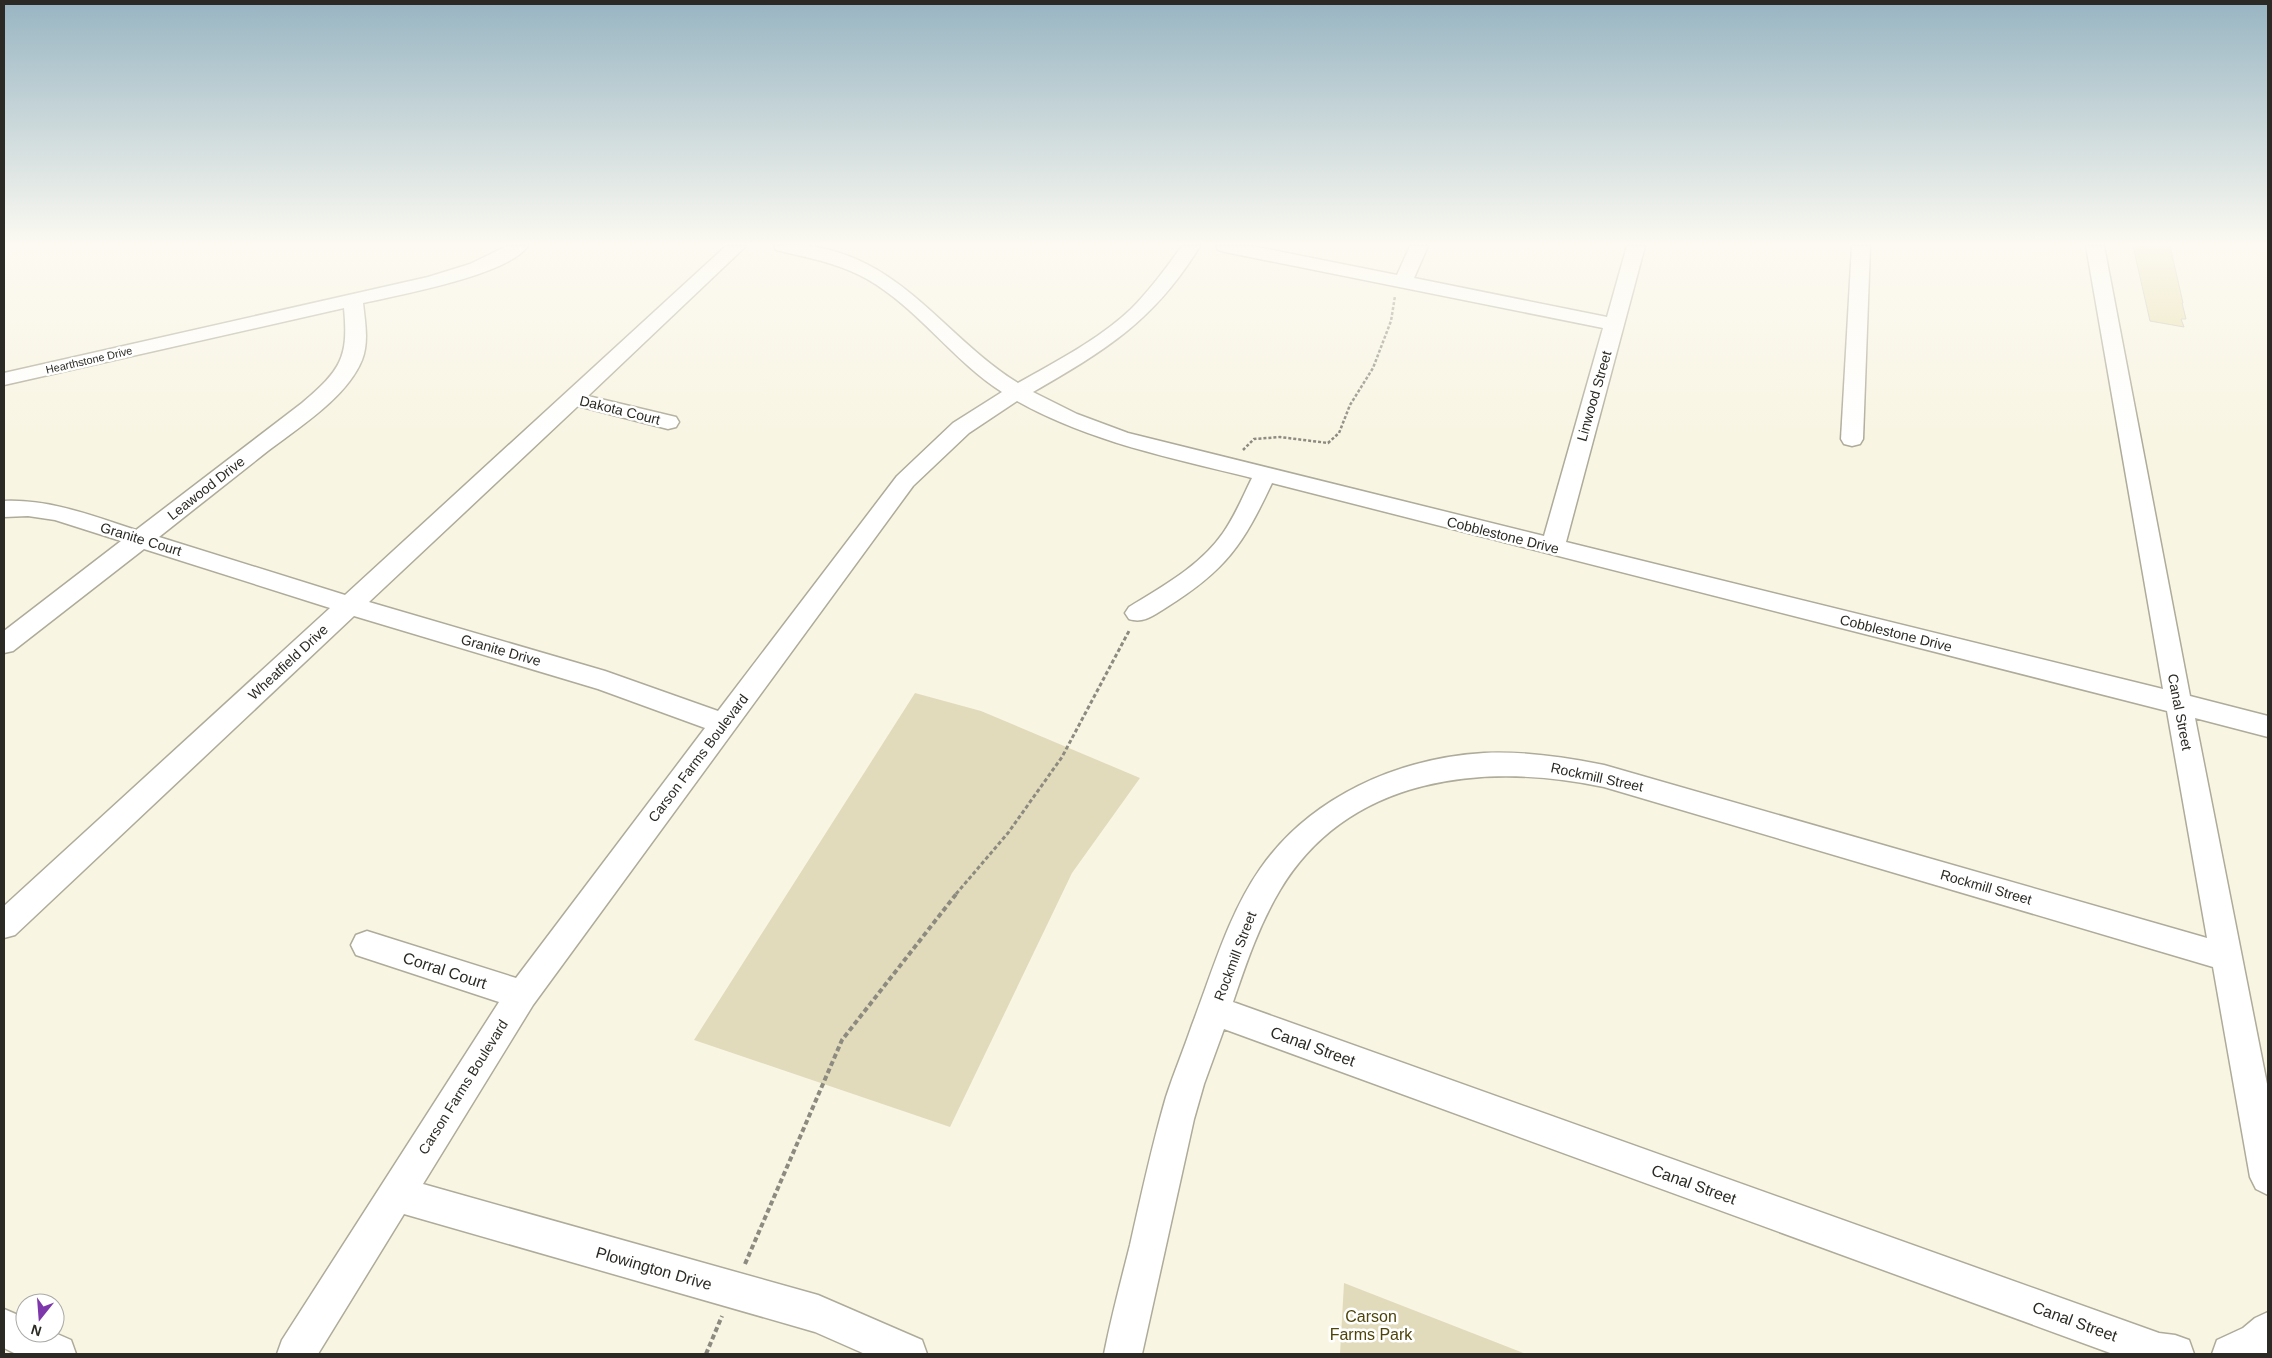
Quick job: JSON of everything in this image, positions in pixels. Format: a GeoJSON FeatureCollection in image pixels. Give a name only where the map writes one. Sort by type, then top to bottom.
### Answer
{"type":"FeatureCollection","features":[{"type":"Feature","properties":{"kind":"street","name":"Hearthstone Drive"},"geometry":{"type":"LineString","coordinates":[[4,379],[311,309]]}},
{"type":"Feature","properties":{"kind":"street","name":"Leawood Drive"},"geometry":{"type":"LineString","coordinates":[[4,644],[310,408],[330,390],[342,376],[356,346],[353,309]]}},
{"type":"Feature","properties":{"kind":"street","name":"Wheatfield Drive"},"geometry":{"type":"LineString","coordinates":[[4,925],[668,309]]}},
{"type":"Feature","properties":{"kind":"street","name":"Cobblestone Drive"},"geometry":{"type":"LineString","coordinates":[[919,309],[988,372],[1017,392],[1064,417],[1121,438],[2268,726]]}},
{"type":"Feature","properties":{"kind":"street","name":"Carson Farms Boulevard"},"geometry":{"type":"LineString","coordinates":[[296,1354],[522,995],[905,481],[952,435],[981,414],[1102,341],[1127,323],[1141,309]]}},
{"type":"Feature","properties":{"kind":"street"},"geometry":{"type":"LineString","coordinates":[[1541,309],[1614,324]]}},
{"type":"Feature","properties":{"kind":"street","name":"Linwood Street"},"geometry":{"type":"LineString","coordinates":[[1553,547],[1618,309]]}},
{"type":"Feature","properties":{"kind":"street"},"geometry":{"type":"LineString","coordinates":[[1852,438],[1858,309]]}},
{"type":"Feature","properties":{"kind":"street","name":"Canal Street"},"geometry":{"type":"LineString","coordinates":[[2107,309],[2268,1177]]}},
{"type":"Feature","properties":{"kind":"street","name":"Dakota Court"},"geometry":{"type":"LineString","coordinates":[[572,398],[668,422]]}},
{"type":"Feature","properties":{"kind":"street"},"geometry":{"type":"LineString","coordinates":[[1138,613],[1192,580],[1214,560],[1232,539],[1265,475]]}},
{"type":"Feature","properties":{"kind":"street","name":"Granite Court"},"geometry":{"type":"LineString","coordinates":[[4,509],[28,508],[57,513],[276,582]]}},
{"type":"Feature","properties":{"kind":"street","name":"Granite Drive"},"geometry":{"type":"LineString","coordinates":[[276,582],[605,681],[723,724]]}},
{"type":"Feature","properties":{"kind":"street","name":"Rockmill Street"},"geometry":{"type":"LineString","coordinates":[[1123,1354],[1182,1103],[1250,914],[1271,876],[1298,844],[1326,820],[1362,797],[1396,782],[1437,770],[1476,765],[1516,764],[1558,767],[1604,776],[2226,957]]}},
{"type":"Feature","properties":{"kind":"street","name":"Corral Court"},"geometry":{"type":"LineString","coordinates":[[367,945],[522,995]]}},
{"type":"Feature","properties":{"kind":"street","name":"Canal Street"},"geometry":{"type":"LineString","coordinates":[[1214,1010],[2160,1352],[2175,1354]]}},
{"type":"Feature","properties":{"kind":"street","name":"Plowington Drive"},"geometry":{"type":"LineString","coordinates":[[396,1194],[818,1314],[908,1354]]}},
{"type":"Feature","properties":{"kind":"street"},"geometry":{"type":"LineString","coordinates":[[4,1328],[57,1354]]}},
{"type":"Feature","properties":{"kind":"street"},"geometry":{"type":"LineString","coordinates":[[2231,1354],[2257,1342],[2268,1331]]}},
{"type":"Feature","properties":{"kind":"path"},"geometry":{"type":"LineString","coordinates":[[1233,467],[1240,453],[1254,439],[1280,437],[1328,443],[1339,434],[1350,405],[1373,368],[1391,321],[1393,309]]}},
{"type":"Feature","properties":{"kind":"path"},"geometry":{"type":"LineString","coordinates":[[706,1354],[842,1040],[934,920],[1008,834],[1062,757],[1138,613]]}},
{"type":"Feature","properties":{"kind":"green space"},"geometry":{"type":"Polygon","coordinates":[[[915,693],[981,711],[1140,778],[1072,873],[950,1127],[694,1040],[915,693]]]}},
{"type":"Feature","properties":{"kind":"green space","name":"Carson Farms Park"},"geometry":{"type":"Polygon","coordinates":[[[1344,1283],[1526,1354],[1340,1354],[1344,1283]]]}},
{"type":"Feature","properties":{"kind":"building"},"geometry":{"type":"Polygon","coordinates":[[[2147,309],[2184,309],[2186,319],[2181,319],[2184,327],[2150,321],[2147,309]]]}}]}
